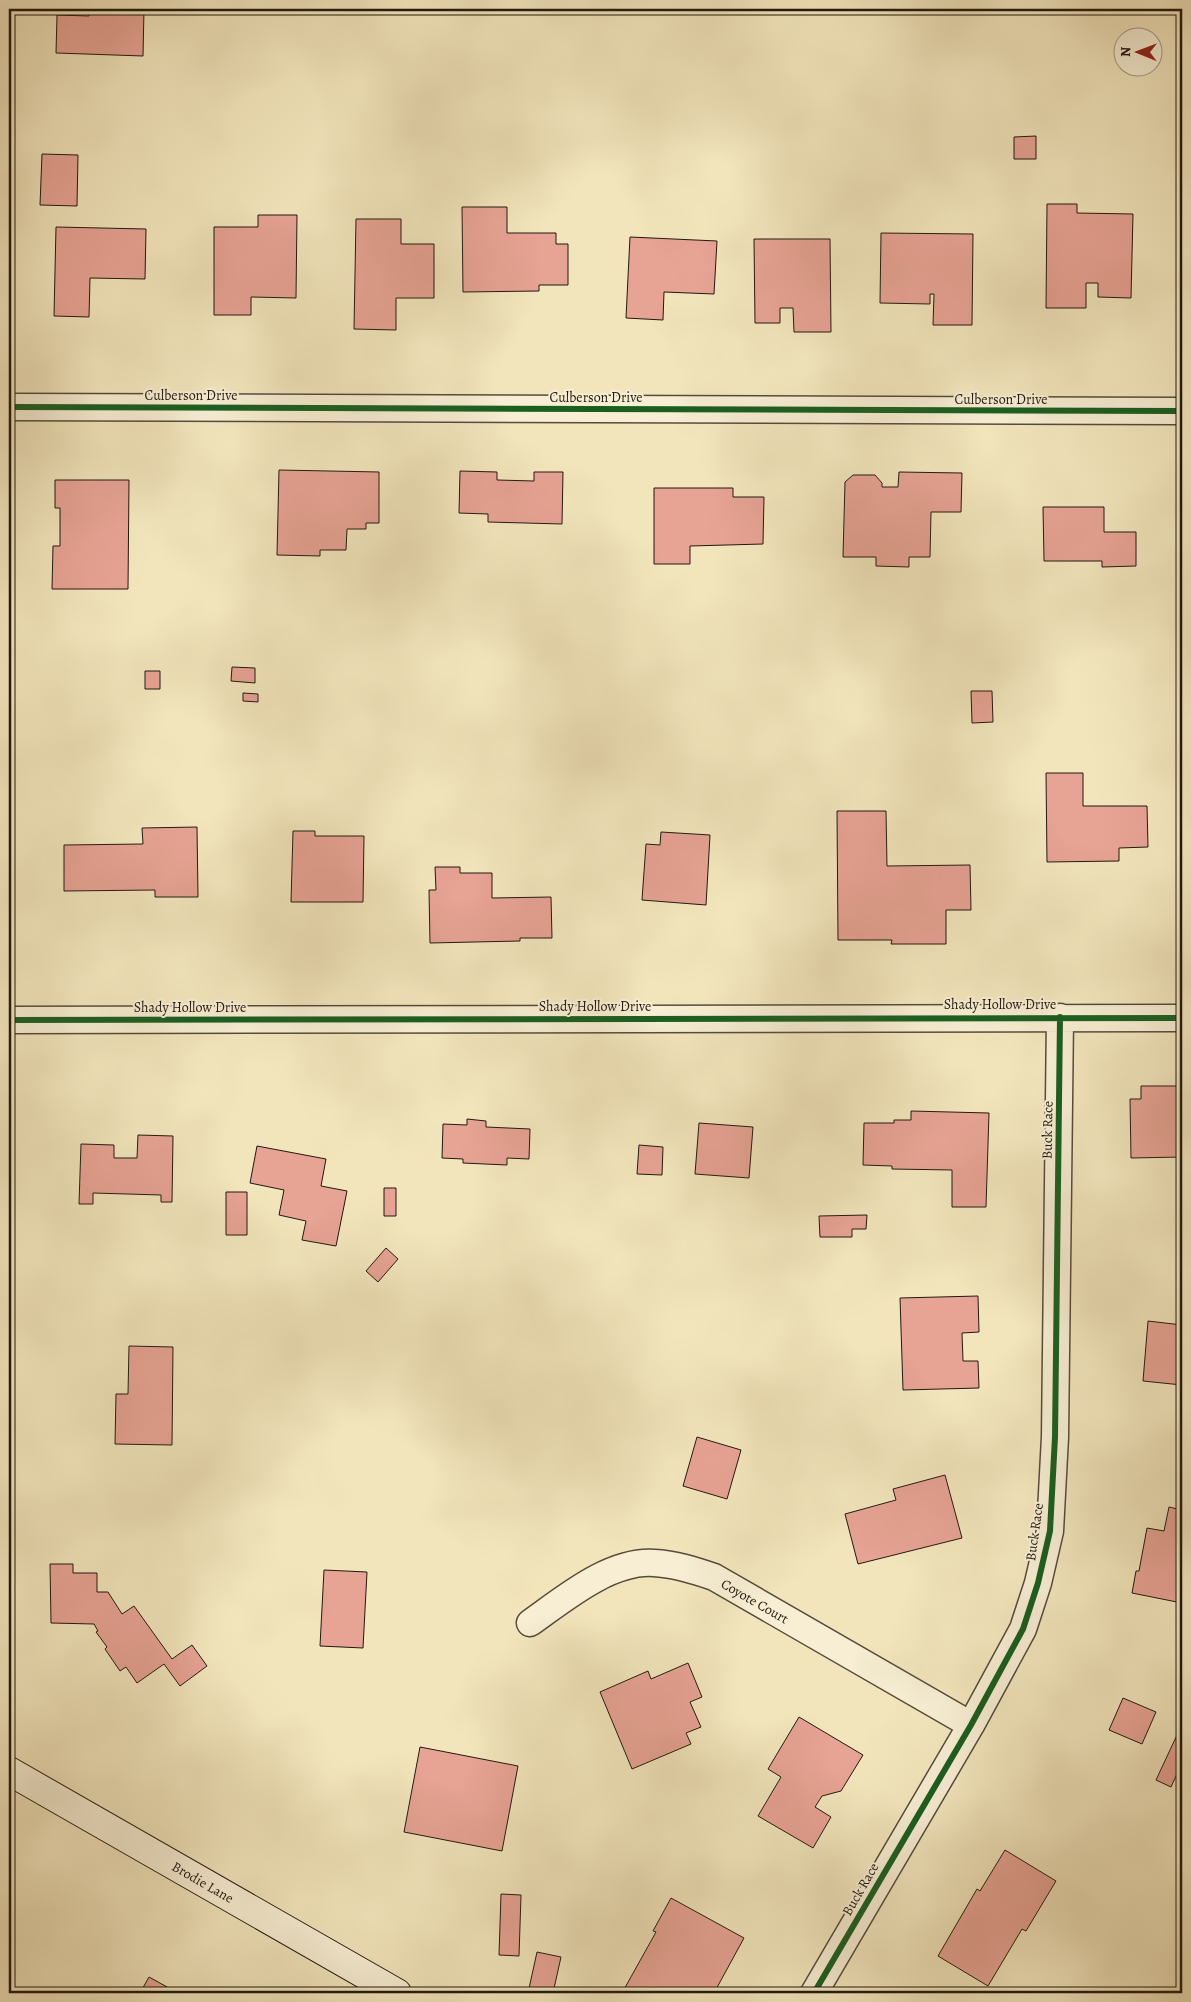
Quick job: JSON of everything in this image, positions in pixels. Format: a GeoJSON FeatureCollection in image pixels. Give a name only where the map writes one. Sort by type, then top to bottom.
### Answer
{"type":"FeatureCollection","features":[{"type":"Feature","properties":{"kind":"main road","name":"Brodie Lane"},"geometry":{"type":"LineString","coordinates":[[9,1771],[368,1986],[397,1993]]}},
{"type":"Feature","properties":{"kind":"street","name":"Culberson Drive"},"geometry":{"type":"LineString","coordinates":[[9,407],[1182,411]]}},
{"type":"Feature","properties":{"kind":"street","name":"Buck Race"},"geometry":{"type":"LineString","coordinates":[[814,1993],[971,1725],[1023,1629],[1038,1583],[1050,1531],[1055,1437],[1060,1017]]}},
{"type":"Feature","properties":{"kind":"street","name":"Shady Hollow Drive"},"geometry":{"type":"LineString","coordinates":[[9,1020],[1182,1018]]}},
{"type":"Feature","properties":{"kind":"street","name":"Coyote Court"},"geometry":{"type":"LineString","coordinates":[[530,1622],[592,1580],[625,1566],[652,1562],[683,1566],[714,1577],[971,1725]]}},
{"type":"Feature","properties":{"kind":"building"},"geometry":{"type":"Polygon","coordinates":[[[89,9],[144,9],[143,56],[56,53],[57,15],[89,16],[89,9]]]}},
{"type":"Feature","properties":{"kind":"building"},"geometry":{"type":"Polygon","coordinates":[[[1036,136],[1036,159],[1014,159],[1014,137],[1036,136]]]}},
{"type":"Feature","properties":{"kind":"building"},"geometry":{"type":"Polygon","coordinates":[[[42,154],[78,155],[77,206],[40,205],[42,154]]]}},
{"type":"Feature","properties":{"kind":"building"},"geometry":{"type":"Polygon","coordinates":[[[1047,204],[1077,204],[1077,213],[1133,214],[1131,298],[1098,297],[1098,283],[1086,283],[1086,308],[1046,308],[1047,204]]]}},
{"type":"Feature","properties":{"kind":"building"},"geometry":{"type":"Polygon","coordinates":[[[462,207],[507,207],[507,233],[556,233],[556,244],[568,244],[568,285],[539,285],[539,291],[463,292],[462,207]]]}},
{"type":"Feature","properties":{"kind":"building"},"geometry":{"type":"Polygon","coordinates":[[[258,215],[297,215],[296,298],[251,297],[251,315],[214,315],[214,227],[258,227],[258,215]]]}},
{"type":"Feature","properties":{"kind":"building"},"geometry":{"type":"Polygon","coordinates":[[[356,219],[401,219],[401,244],[434,244],[434,298],[396,298],[396,330],[354,329],[356,219]]]}},
{"type":"Feature","properties":{"kind":"building"},"geometry":{"type":"Polygon","coordinates":[[[56,227],[146,229],[145,279],[90,278],[89,317],[54,316],[56,227]]]}},
{"type":"Feature","properties":{"kind":"building"},"geometry":{"type":"Polygon","coordinates":[[[881,233],[973,234],[972,325],[933,325],[934,294],[930,294],[930,304],[880,303],[881,233]]]}},
{"type":"Feature","properties":{"kind":"building"},"geometry":{"type":"Polygon","coordinates":[[[630,237],[717,241],[714,294],[664,292],[663,320],[626,318],[630,237]]]}},
{"type":"Feature","properties":{"kind":"building"},"geometry":{"type":"Polygon","coordinates":[[[754,239],[830,239],[831,332],[794,332],[793,308],[780,308],[780,323],[755,323],[754,239]]]}},
{"type":"Feature","properties":{"kind":"building"},"geometry":{"type":"Polygon","coordinates":[[[279,470],[379,472],[379,523],[366,523],[366,529],[347,529],[346,550],[320,550],[320,556],[277,555],[279,470]]]}},
{"type":"Feature","properties":{"kind":"building"},"geometry":{"type":"Polygon","coordinates":[[[460,471],[497,472],[497,480],[534,481],[534,472],[563,472],[562,524],[488,522],[488,514],[459,513],[460,471]]]}},
{"type":"Feature","properties":{"kind":"building"},"geometry":{"type":"Polygon","coordinates":[[[899,472],[962,473],[961,512],[931,512],[930,557],[909,557],[909,567],[876,566],[876,557],[843,557],[845,482],[853,475],[875,475],[882,483],[882,487],[898,487],[899,472]]]}},
{"type":"Feature","properties":{"kind":"building"},"geometry":{"type":"Polygon","coordinates":[[[55,480],[129,480],[128,589],[52,589],[53,546],[60,546],[60,508],[55,508],[55,480]]]}},
{"type":"Feature","properties":{"kind":"building"},"geometry":{"type":"Polygon","coordinates":[[[654,488],[733,488],[733,497],[764,497],[763,544],[690,546],[690,564],[654,564],[654,488]]]}},
{"type":"Feature","properties":{"kind":"building"},"geometry":{"type":"Polygon","coordinates":[[[1043,507],[1104,507],[1104,532],[1136,532],[1136,566],[1102,567],[1102,561],[1044,561],[1043,507]]]}},
{"type":"Feature","properties":{"kind":"building"},"geometry":{"type":"Polygon","coordinates":[[[232,667],[255,668],[255,683],[231,681],[232,667]]]}},
{"type":"Feature","properties":{"kind":"building"},"geometry":{"type":"Polygon","coordinates":[[[145,671],[160,671],[160,689],[145,689],[145,671]]]}},
{"type":"Feature","properties":{"kind":"building"},"geometry":{"type":"Polygon","coordinates":[[[971,691],[992,691],[993,722],[972,723],[971,691]]]}},
{"type":"Feature","properties":{"kind":"building"},"geometry":{"type":"Polygon","coordinates":[[[243,693],[258,694],[258,702],[243,701],[243,693]]]}},
{"type":"Feature","properties":{"kind":"building"},"geometry":{"type":"Polygon","coordinates":[[[1046,773],[1083,773],[1083,806],[1147,806],[1148,847],[1119,848],[1119,861],[1047,862],[1046,773]]]}},
{"type":"Feature","properties":{"kind":"building"},"geometry":{"type":"Polygon","coordinates":[[[837,811],[886,811],[887,866],[970,865],[971,910],[946,910],[946,944],[891,944],[892,940],[838,940],[837,811]]]}},
{"type":"Feature","properties":{"kind":"building"},"geometry":{"type":"Polygon","coordinates":[[[197,827],[198,897],[155,897],[155,890],[64,891],[64,845],[143,844],[142,828],[197,827]]]}},
{"type":"Feature","properties":{"kind":"building"},"geometry":{"type":"Polygon","coordinates":[[[293,831],[315,831],[315,836],[364,836],[363,902],[291,902],[293,831]]]}},
{"type":"Feature","properties":{"kind":"building"},"geometry":{"type":"Polygon","coordinates":[[[661,832],[710,835],[706,905],[642,900],[646,844],[660,845],[661,832]]]}},
{"type":"Feature","properties":{"kind":"building"},"geometry":{"type":"Polygon","coordinates":[[[435,867],[460,867],[460,873],[492,873],[492,898],[551,897],[552,938],[520,938],[520,941],[430,943],[429,890],[436,890],[435,867]]]}},
{"type":"Feature","properties":{"kind":"building"},"geometry":{"type":"Polygon","coordinates":[[[1141,1086],[1182,1086],[1182,1157],[1131,1158],[1130,1099],[1141,1099],[1141,1086]]]}},
{"type":"Feature","properties":{"kind":"building"},"geometry":{"type":"Polygon","coordinates":[[[911,1111],[989,1113],[986,1207],[952,1207],[952,1170],[892,1169],[892,1166],[863,1165],[864,1123],[894,1123],[894,1120],[911,1120],[911,1111]]]}},
{"type":"Feature","properties":{"kind":"building"},"geometry":{"type":"Polygon","coordinates":[[[467,1119],[486,1121],[486,1127],[530,1129],[529,1159],[507,1158],[507,1165],[463,1163],[463,1159],[442,1158],[443,1124],[467,1125],[467,1119]]]}},
{"type":"Feature","properties":{"kind":"building"},"geometry":{"type":"Polygon","coordinates":[[[699,1123],[753,1127],[749,1178],[695,1174],[699,1123]]]}},
{"type":"Feature","properties":{"kind":"building"},"geometry":{"type":"Polygon","coordinates":[[[138,1135],[173,1136],[172,1202],[161,1202],[161,1195],[93,1193],[93,1204],[79,1204],[81,1144],[114,1145],[114,1158],[137,1158],[138,1135]]]}},
{"type":"Feature","properties":{"kind":"building"},"geometry":{"type":"Polygon","coordinates":[[[639,1145],[663,1147],[662,1175],[637,1174],[639,1145]]]}},
{"type":"Feature","properties":{"kind":"building"},"geometry":{"type":"Polygon","coordinates":[[[257,1146],[326,1159],[321,1186],[347,1191],[336,1246],[302,1240],[306,1221],[279,1215],[284,1190],[250,1183],[257,1146]]]}},
{"type":"Feature","properties":{"kind":"building"},"geometry":{"type":"Polygon","coordinates":[[[384,1188],[396,1188],[396,1216],[384,1216],[384,1188]]]}},
{"type":"Feature","properties":{"kind":"building"},"geometry":{"type":"Polygon","coordinates":[[[226,1192],[247,1192],[247,1235],[226,1235],[226,1192]]]}},
{"type":"Feature","properties":{"kind":"building"},"geometry":{"type":"Polygon","coordinates":[[[867,1215],[866,1229],[852,1229],[852,1237],[820,1237],[819,1216],[867,1215]]]}},
{"type":"Feature","properties":{"kind":"building"},"geometry":{"type":"Polygon","coordinates":[[[386,1248],[398,1259],[378,1282],[366,1271],[386,1248]]]}},
{"type":"Feature","properties":{"kind":"building"},"geometry":{"type":"Polygon","coordinates":[[[978,1296],[979,1332],[962,1333],[963,1361],[978,1361],[979,1388],[903,1390],[900,1298],[978,1296]]]}},
{"type":"Feature","properties":{"kind":"building"},"geometry":{"type":"Polygon","coordinates":[[[1148,1321],[1182,1325],[1182,1385],[1143,1381],[1148,1321]]]}},
{"type":"Feature","properties":{"kind":"building"},"geometry":{"type":"Polygon","coordinates":[[[129,1346],[173,1347],[172,1445],[115,1444],[116,1394],[128,1394],[129,1346]]]}},
{"type":"Feature","properties":{"kind":"building"},"geometry":{"type":"Polygon","coordinates":[[[697,1437],[741,1450],[727,1499],[683,1486],[697,1437]]]}},
{"type":"Feature","properties":{"kind":"building"},"geometry":{"type":"Polygon","coordinates":[[[945,1475],[962,1538],[858,1564],[845,1514],[896,1500],[893,1489],[945,1475]]]}},
{"type":"Feature","properties":{"kind":"building"},"geometry":{"type":"Polygon","coordinates":[[[1169,1507],[1182,1510],[1182,1603],[1132,1593],[1136,1571],[1139,1571],[1147,1528],[1164,1531],[1169,1507]]]}},
{"type":"Feature","properties":{"kind":"building"},"geometry":{"type":"Polygon","coordinates":[[[50,1564],[73,1564],[73,1573],[97,1573],[97,1592],[108,1592],[122,1614],[134,1606],[172,1659],[192,1645],[207,1666],[180,1686],[164,1664],[137,1683],[126,1667],[120,1671],[105,1649],[107,1647],[96,1632],[98,1631],[94,1624],[51,1623],[50,1564]]]}},
{"type":"Feature","properties":{"kind":"building"},"geometry":{"type":"Polygon","coordinates":[[[324,1570],[367,1572],[363,1648],[320,1646],[324,1570]]]}},
{"type":"Feature","properties":{"kind":"building"},"geometry":{"type":"Polygon","coordinates":[[[688,1663],[702,1697],[690,1702],[701,1727],[686,1733],[691,1744],[632,1769],[600,1692],[648,1671],[651,1679],[688,1663]]]}},
{"type":"Feature","properties":{"kind":"building"},"geometry":{"type":"Polygon","coordinates":[[[1123,1698],[1156,1712],[1142,1744],[1109,1730],[1123,1698]]]}},
{"type":"Feature","properties":{"kind":"building"},"geometry":{"type":"Polygon","coordinates":[[[799,1717],[863,1755],[841,1791],[822,1796],[815,1807],[831,1817],[813,1848],[758,1816],[781,1777],[768,1769],[799,1717]]]}},
{"type":"Feature","properties":{"kind":"building"},"geometry":{"type":"Polygon","coordinates":[[[1177,1735],[1182,1738],[1182,1763],[1171,1787],[1156,1780],[1177,1735]]]}},
{"type":"Feature","properties":{"kind":"building"},"geometry":{"type":"Polygon","coordinates":[[[420,1747],[518,1766],[502,1851],[404,1832],[420,1747]]]}},
{"type":"Feature","properties":{"kind":"building"},"geometry":{"type":"Polygon","coordinates":[[[1005,1850],[1056,1881],[1026,1931],[1022,1929],[988,1986],[938,1956],[977,1889],[980,1891],[1005,1850]]]}},
{"type":"Feature","properties":{"kind":"building"},"geometry":{"type":"Polygon","coordinates":[[[501,1894],[521,1895],[519,1956],[499,1955],[501,1894]]]}},
{"type":"Feature","properties":{"kind":"building"},"geometry":{"type":"Polygon","coordinates":[[[671,1898],[744,1938],[714,1993],[622,1993],[656,1932],[653,1931],[671,1898]]]}},
{"type":"Feature","properties":{"kind":"building"},"geometry":{"type":"Polygon","coordinates":[[[537,1952],[561,1957],[553,1993],[528,1993],[537,1952]]]}},
{"type":"Feature","properties":{"kind":"building"},"geometry":{"type":"Polygon","coordinates":[[[149,1977],[178,1993],[140,1993],[149,1977]]]}},
{"type":"Feature","properties":{"kind":"cycle path"},"geometry":{"type":"LineString","coordinates":[[9,407],[1182,411]]}},
{"type":"Feature","properties":{"kind":"cycle path"},"geometry":{"type":"LineString","coordinates":[[814,1993],[971,1725],[1023,1629],[1038,1583],[1050,1531],[1055,1437],[1060,1017]]}},
{"type":"Feature","properties":{"kind":"cycle path"},"geometry":{"type":"LineString","coordinates":[[9,1020],[1182,1018]]}}]}
